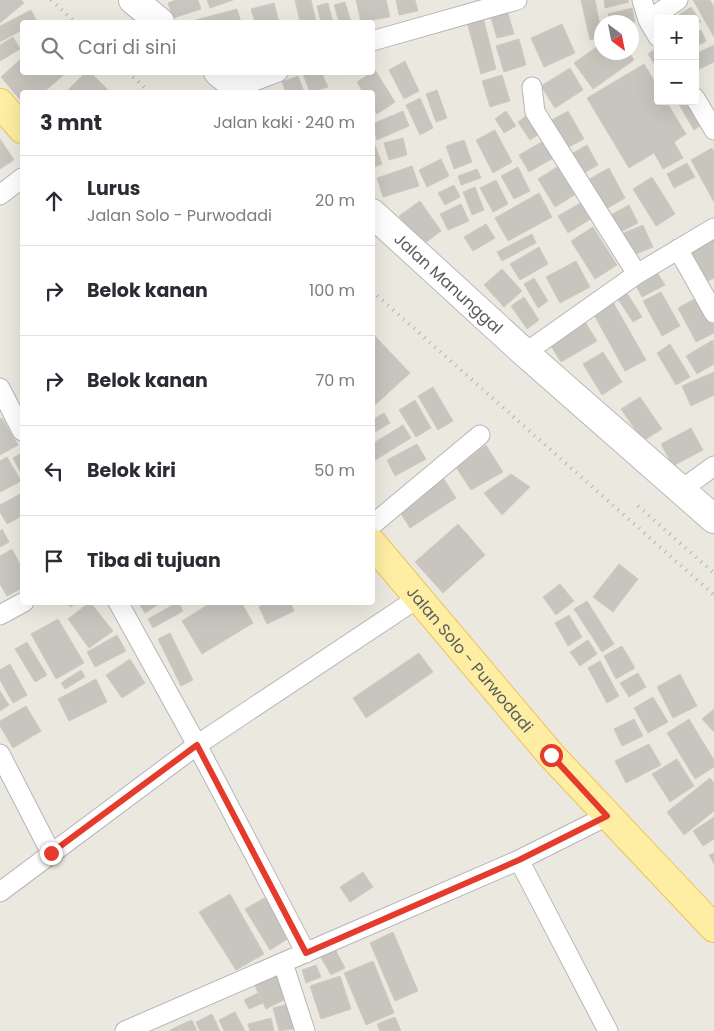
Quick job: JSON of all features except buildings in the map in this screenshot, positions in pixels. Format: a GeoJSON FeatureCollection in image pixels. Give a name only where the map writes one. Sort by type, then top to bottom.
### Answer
{"type":"FeatureCollection","features":[{"type":"Feature","properties":{"kind":"main road"},"geometry":{"type":"LineString","coordinates":[[0,103],[20,126]]}},
{"type":"Feature","properties":{"kind":"main road","name":"Jalan Solo - Purwodadi"},"geometry":{"type":"LineString","coordinates":[[375,548],[551,755],[714,928]]}},
{"type":"Feature","properties":{"kind":"street"},"geometry":{"type":"LineString","coordinates":[[375,40],[518,0]]}},
{"type":"Feature","properties":{"kind":"street"},"geometry":{"type":"LineString","coordinates":[[642,0],[648,20],[654,30]]}},
{"type":"Feature","properties":{"kind":"street"},"geometry":{"type":"LineString","coordinates":[[648,20],[678,0]]}},
{"type":"Feature","properties":{"kind":"street"},"geometry":{"type":"LineString","coordinates":[[141,2],[158,20]]}},
{"type":"Feature","properties":{"kind":"street"},"geometry":{"type":"LineString","coordinates":[[232,84],[266,75]]}},
{"type":"Feature","properties":{"kind":"street"},"geometry":{"type":"LineString","coordinates":[[532,87],[536,112],[637,274]]}},
{"type":"Feature","properties":{"kind":"street"},"geometry":{"type":"LineString","coordinates":[[703,99],[714,130]]}},
{"type":"Feature","properties":{"kind":"street"},"geometry":{"type":"LineString","coordinates":[[0,195],[20,180]]}},
{"type":"Feature","properties":{"kind":"street","name":"Jalan Manunggal"},"geometry":{"type":"LineString","coordinates":[[375,216],[525,353],[714,519]]}},
{"type":"Feature","properties":{"kind":"street"},"geometry":{"type":"LineString","coordinates":[[525,353],[637,274],[714,228]]}},
{"type":"Feature","properties":{"kind":"street"},"geometry":{"type":"LineString","coordinates":[[678,249],[714,313]]}},
{"type":"Feature","properties":{"kind":"street"},"geometry":{"type":"LineString","coordinates":[[0,388],[20,427]]}},
{"type":"Feature","properties":{"kind":"street"},"geometry":{"type":"LineString","coordinates":[[375,522],[480,435]]}},
{"type":"Feature","properties":{"kind":"street"},"geometry":{"type":"LineString","coordinates":[[681,490],[714,466]]}},
{"type":"Feature","properties":{"kind":"street"},"geometry":{"type":"LineString","coordinates":[[0,892],[197,745],[418,598]]}},
{"type":"Feature","properties":{"kind":"street"},"geometry":{"type":"LineString","coordinates":[[0,615],[20,604]]}},
{"type":"Feature","properties":{"kind":"street"},"geometry":{"type":"LineString","coordinates":[[120,605],[197,745],[306,953]]}},
{"type":"Feature","properties":{"kind":"street"},"geometry":{"type":"LineString","coordinates":[[0,754],[51,853]]}},
{"type":"Feature","properties":{"kind":"street"},"geometry":{"type":"LineString","coordinates":[[125,1031],[519,860],[607,816]]}},
{"type":"Feature","properties":{"kind":"street"},"geometry":{"type":"LineString","coordinates":[[519,860],[608,1031]]}},
{"type":"Feature","properties":{"kind":"street"},"geometry":{"type":"LineString","coordinates":[[283,963],[305,1031]]}},
{"type":"Feature","properties":{"kind":"railway"},"geometry":{"type":"LineString","coordinates":[[51,0],[73,20]]}},
{"type":"Feature","properties":{"kind":"railway"},"geometry":{"type":"LineString","coordinates":[[131,75],[147,90]]}},
{"type":"Feature","properties":{"kind":"railway"},"geometry":{"type":"LineString","coordinates":[[375,294],[714,595]]}},
{"type":"Feature","properties":{"kind":"railway"},"geometry":{"type":"LineString","coordinates":[[638,506],[714,573]]}},
{"type":"Feature","properties":{"kind":"route"},"geometry":{"type":"LineString","coordinates":[[51,853],[197,745],[306,953],[519,860],[581,831],[607,816],[551,755]]}}]}
